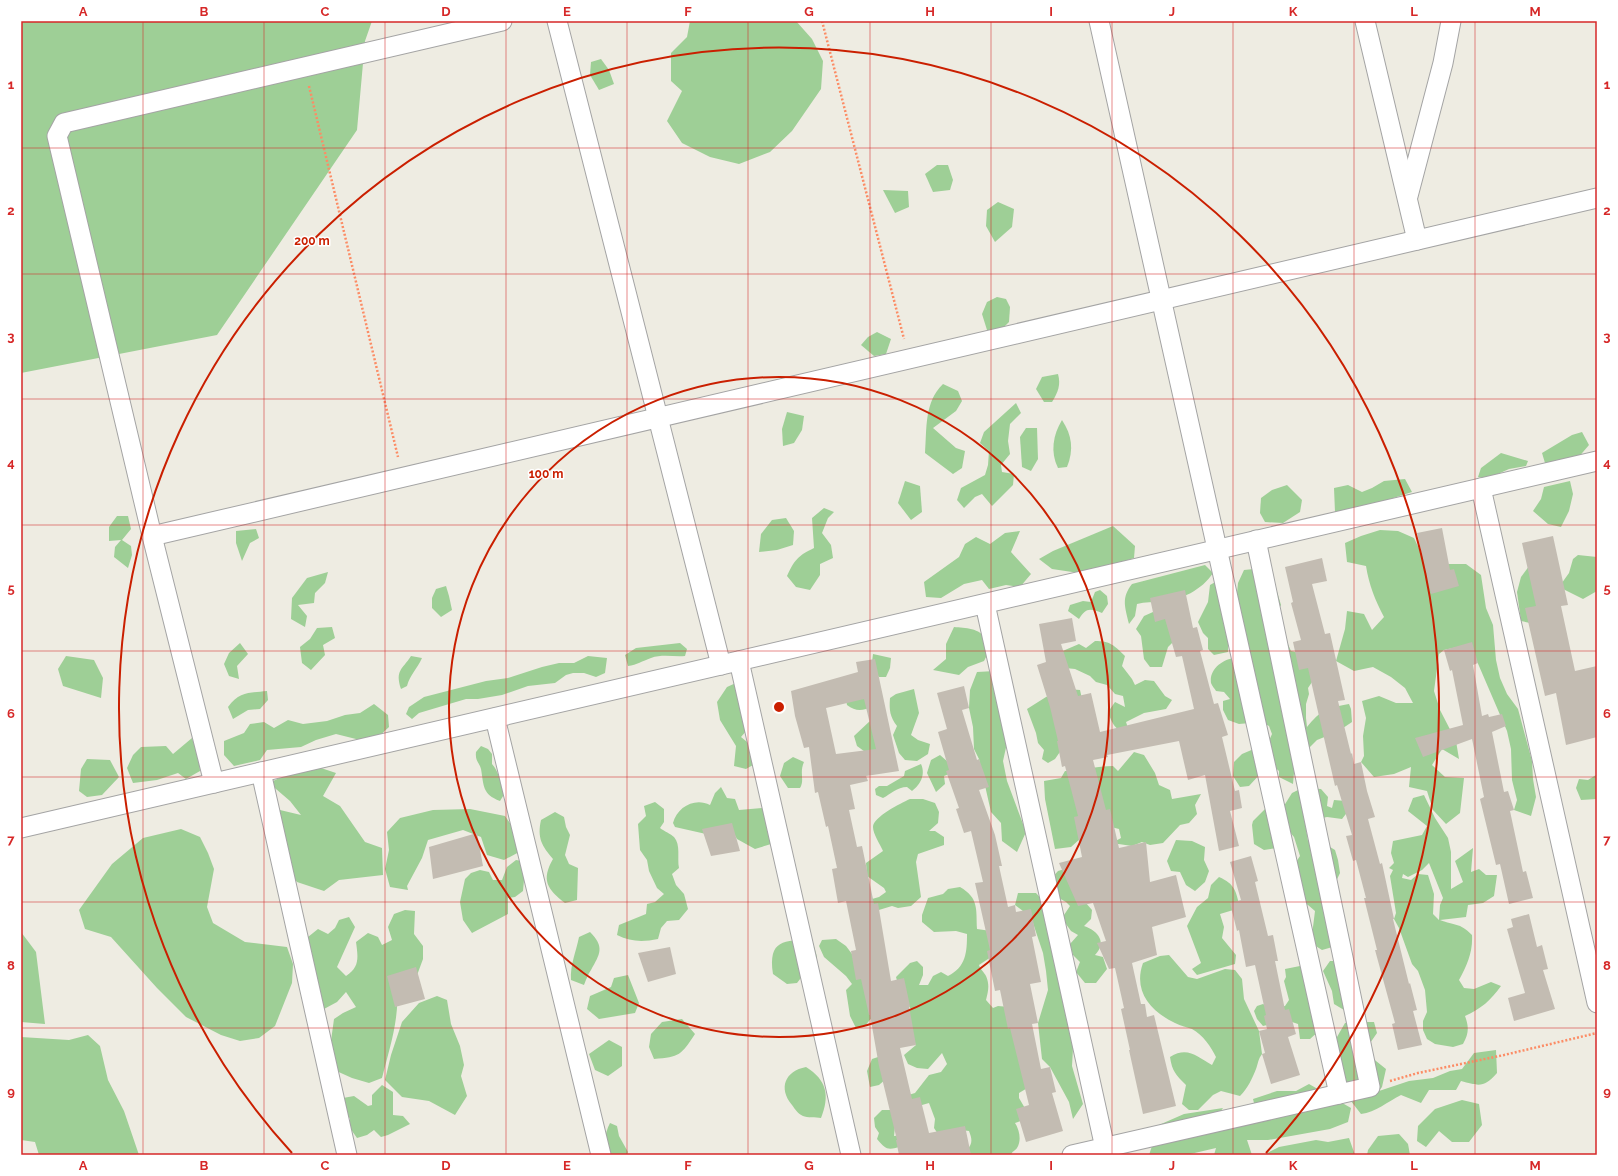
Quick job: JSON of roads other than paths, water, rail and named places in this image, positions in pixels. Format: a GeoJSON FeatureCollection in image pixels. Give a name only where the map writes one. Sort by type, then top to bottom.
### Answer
{"type":"FeatureCollection","features":[{"type":"Feature","properties":{"kind":"street"},"geometry":{"type":"LineString","coordinates":[[214,783],[152,536],[56,136],[64,123],[502,21]]}},
{"type":"Feature","properties":{"kind":"street"},"geometry":{"type":"LineString","coordinates":[[557,21],[658,417],[730,663],[851,1155]]}},
{"type":"Feature","properties":{"kind":"street"},"geometry":{"type":"LineString","coordinates":[[1099,21],[1339,1094]]}},
{"type":"Feature","properties":{"kind":"street"},"geometry":{"type":"LineString","coordinates":[[1365,21],[1417,240]]}},
{"type":"Feature","properties":{"kind":"street"},"geometry":{"type":"LineString","coordinates":[[1407,199],[1442,63],[1451,21]]}},
{"type":"Feature","properties":{"kind":"street"},"geometry":{"type":"LineString","coordinates":[[152,536],[1597,198]]}},
{"type":"Feature","properties":{"kind":"street"},"geometry":{"type":"LineString","coordinates":[[21,828],[1597,461]]}},
{"type":"Feature","properties":{"kind":"street"},"geometry":{"type":"LineString","coordinates":[[1481,488],[1597,1003]]}},
{"type":"Feature","properties":{"kind":"street"},"geometry":{"type":"LineString","coordinates":[[1072,1155],[1370,1087],[1256,540]]}},
{"type":"Feature","properties":{"kind":"street"},"geometry":{"type":"LineString","coordinates":[[985,604],[1105,1148]]}},
{"type":"Feature","properties":{"kind":"street"},"geometry":{"type":"LineString","coordinates":[[495,718],[601,1155]]}},
{"type":"Feature","properties":{"kind":"street"},"geometry":{"type":"LineString","coordinates":[[261,772],[347,1155]]}}]}
